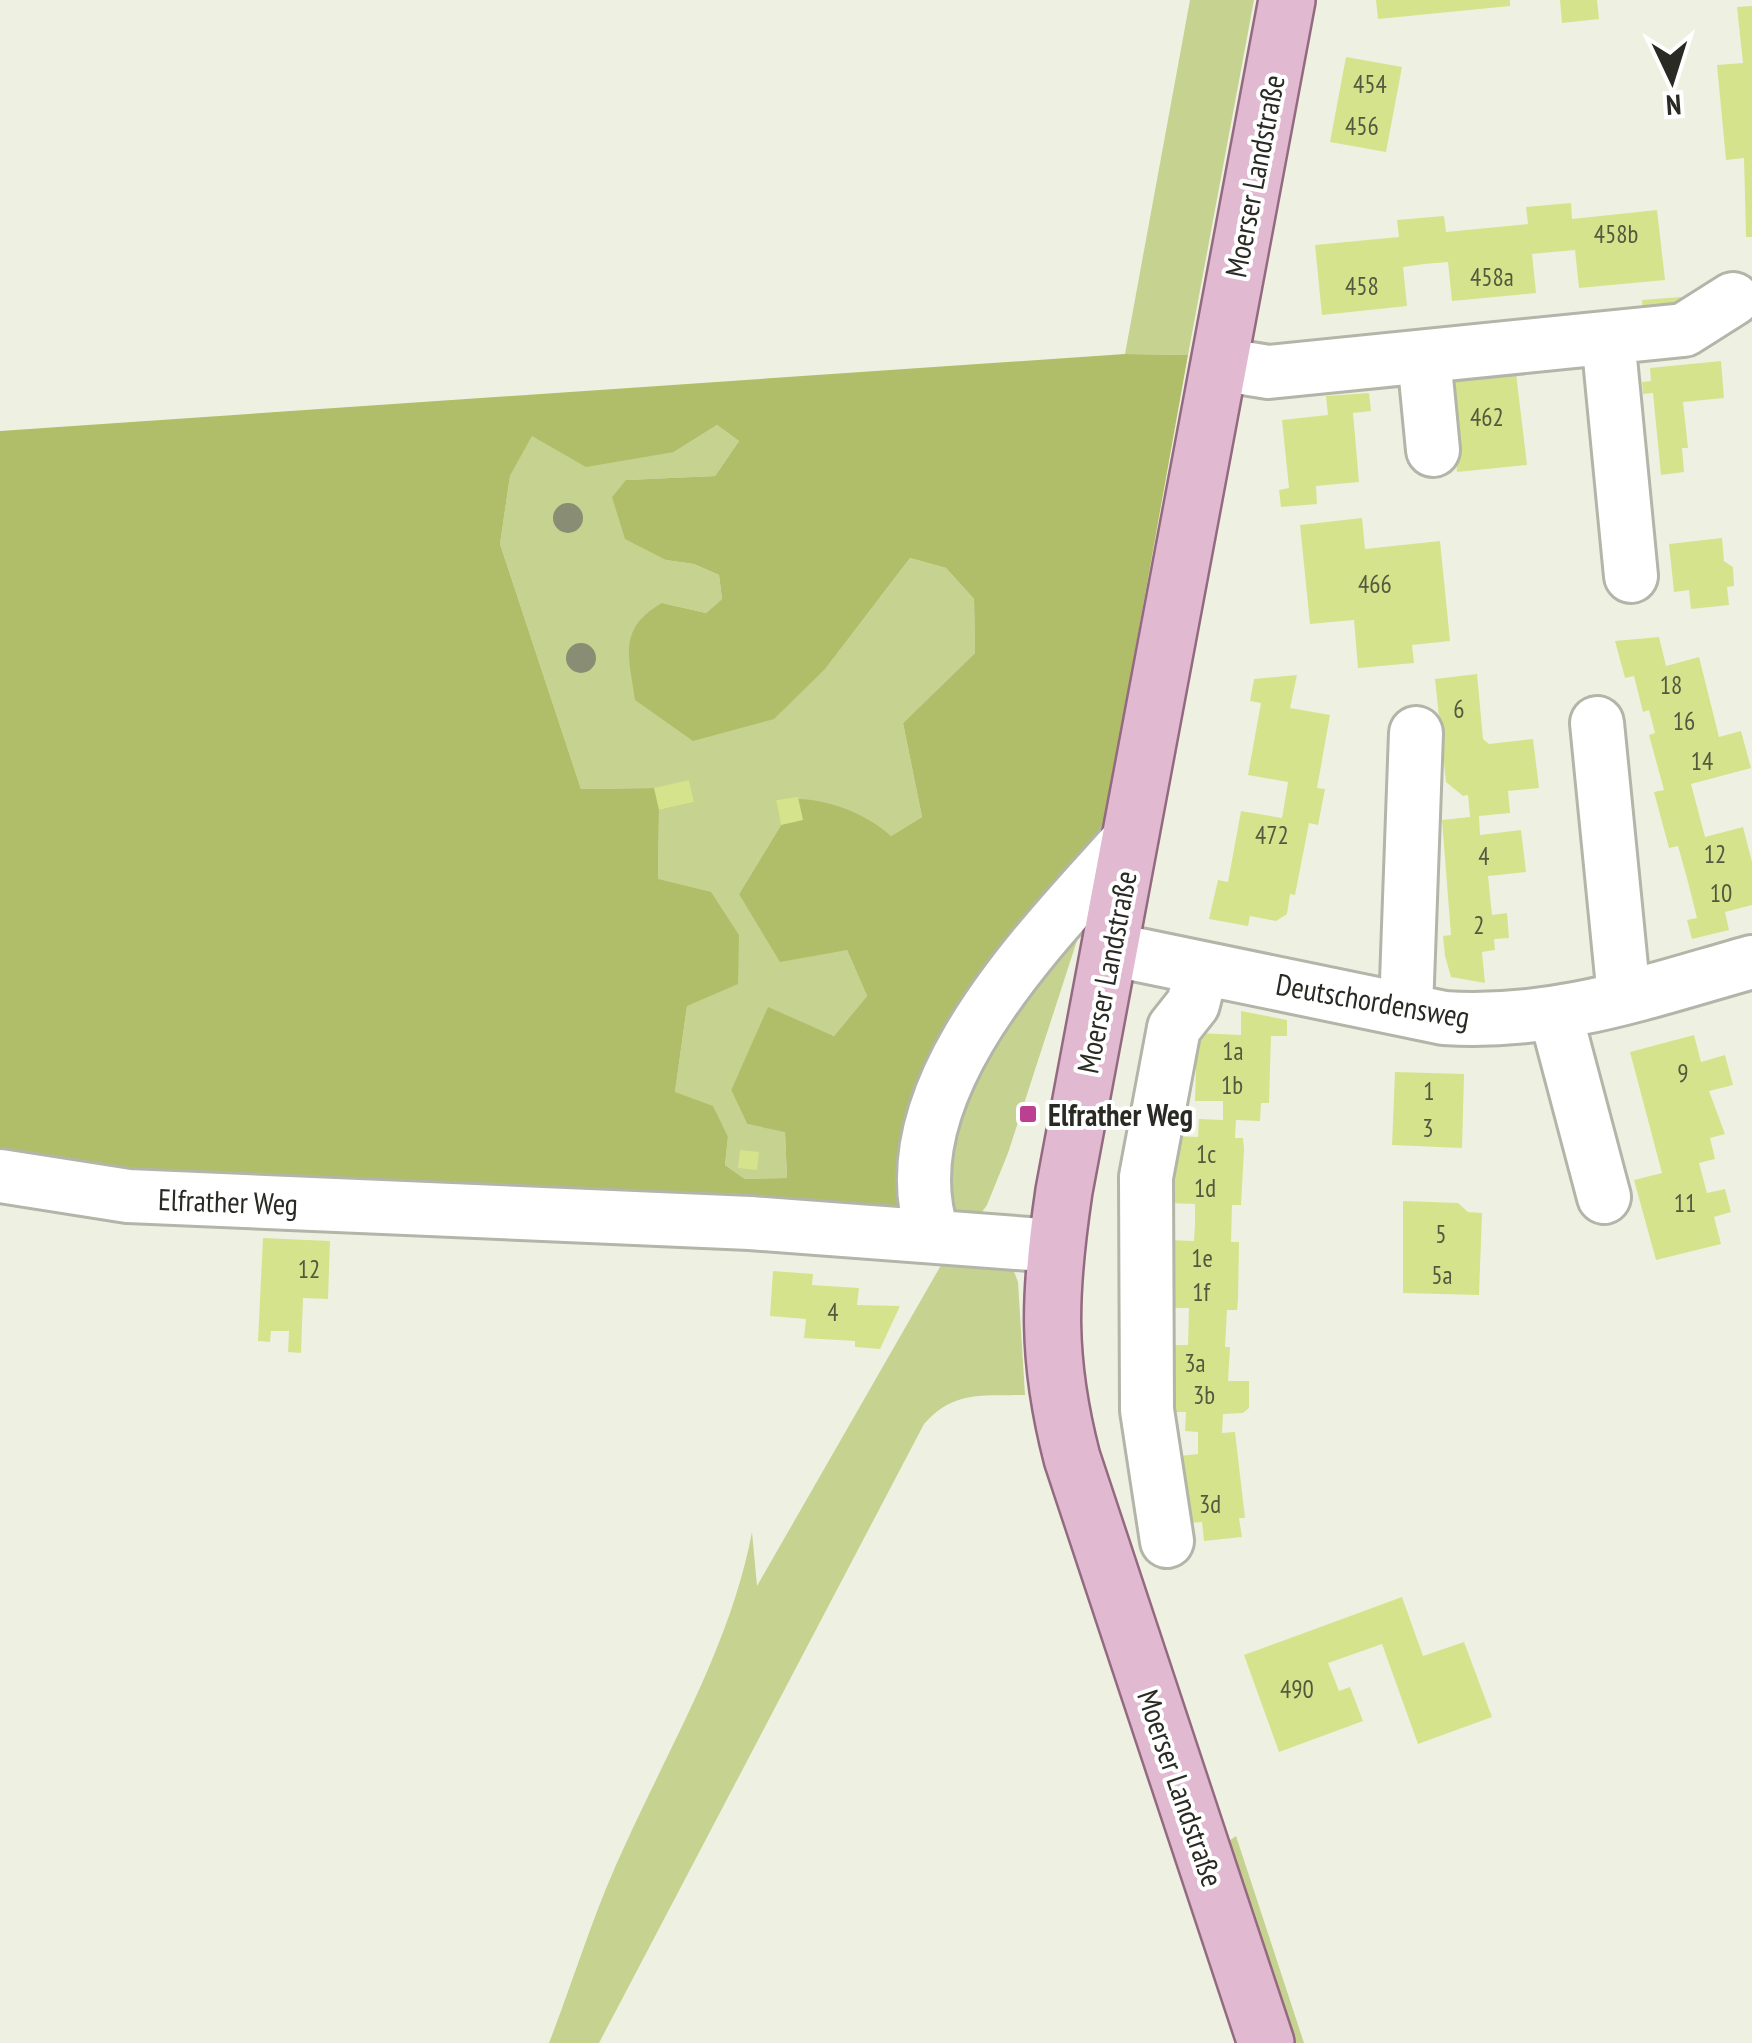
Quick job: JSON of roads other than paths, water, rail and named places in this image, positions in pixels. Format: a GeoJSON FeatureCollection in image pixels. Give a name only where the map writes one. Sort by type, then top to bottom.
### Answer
{"type":"FeatureCollection","features":[{"type":"Feature","properties":{"kind":"main road","name":"Moerser Landstraße"},"geometry":{"type":"LineString","coordinates":[[1266,2043],[1068,1444],[1053,1378],[1050,1332],[1056,1246],[1287,0]]}},
{"type":"Feature","properties":{"kind":"street"},"geometry":{"type":"LineString","coordinates":[[1222,353],[1603,328],[1684,330],[1733,299]]}},
{"type":"Feature","properties":{"kind":"street"},"geometry":{"type":"LineString","coordinates":[[1222,353],[1269,372],[1424,357],[1603,328]]}},
{"type":"Feature","properties":{"kind":"street"},"geometry":{"type":"LineString","coordinates":[[1603,328],[1631,576]]}},
{"type":"Feature","properties":{"kind":"street"},"geometry":{"type":"LineString","coordinates":[[1424,357],[1433,450]]}},
{"type":"Feature","properties":{"kind":"street"},"geometry":{"type":"LineString","coordinates":[[1597,723],[1624,998]]}},
{"type":"Feature","properties":{"kind":"street"},"geometry":{"type":"LineString","coordinates":[[1406,1009],[1416,733]]}},
{"type":"Feature","properties":{"kind":"street"},"geometry":{"type":"LineString","coordinates":[[933,1235],[920,1177],[938,1102],[1018,963],[1132,837]]}},
{"type":"Feature","properties":{"kind":"street","name":"Deutschordensweg"},"geometry":{"type":"LineString","coordinates":[[1110,950],[1406,1009],[1499,1021],[1556,1016],[1752,963]]}},
{"type":"Feature","properties":{"kind":"street"},"geometry":{"type":"LineString","coordinates":[[1168,1541],[1145,1377],[1146,1177],[1174,1028],[1193,1004],[1202,968]]}},
{"type":"Feature","properties":{"kind":"street"},"geometry":{"type":"LineString","coordinates":[[1556,1016],[1604,1197]]}},
{"type":"Feature","properties":{"kind":"street","name":"Elfrather Weg"},"geometry":{"type":"LineString","coordinates":[[0,1176],[128,1196],[933,1235],[1056,1246]]}},
{"type":"Feature","properties":{"kind":"place","name":"Elfrather Weg"},"geometry":{"type":"Point","coordinates":[1028,1114]}}]}
